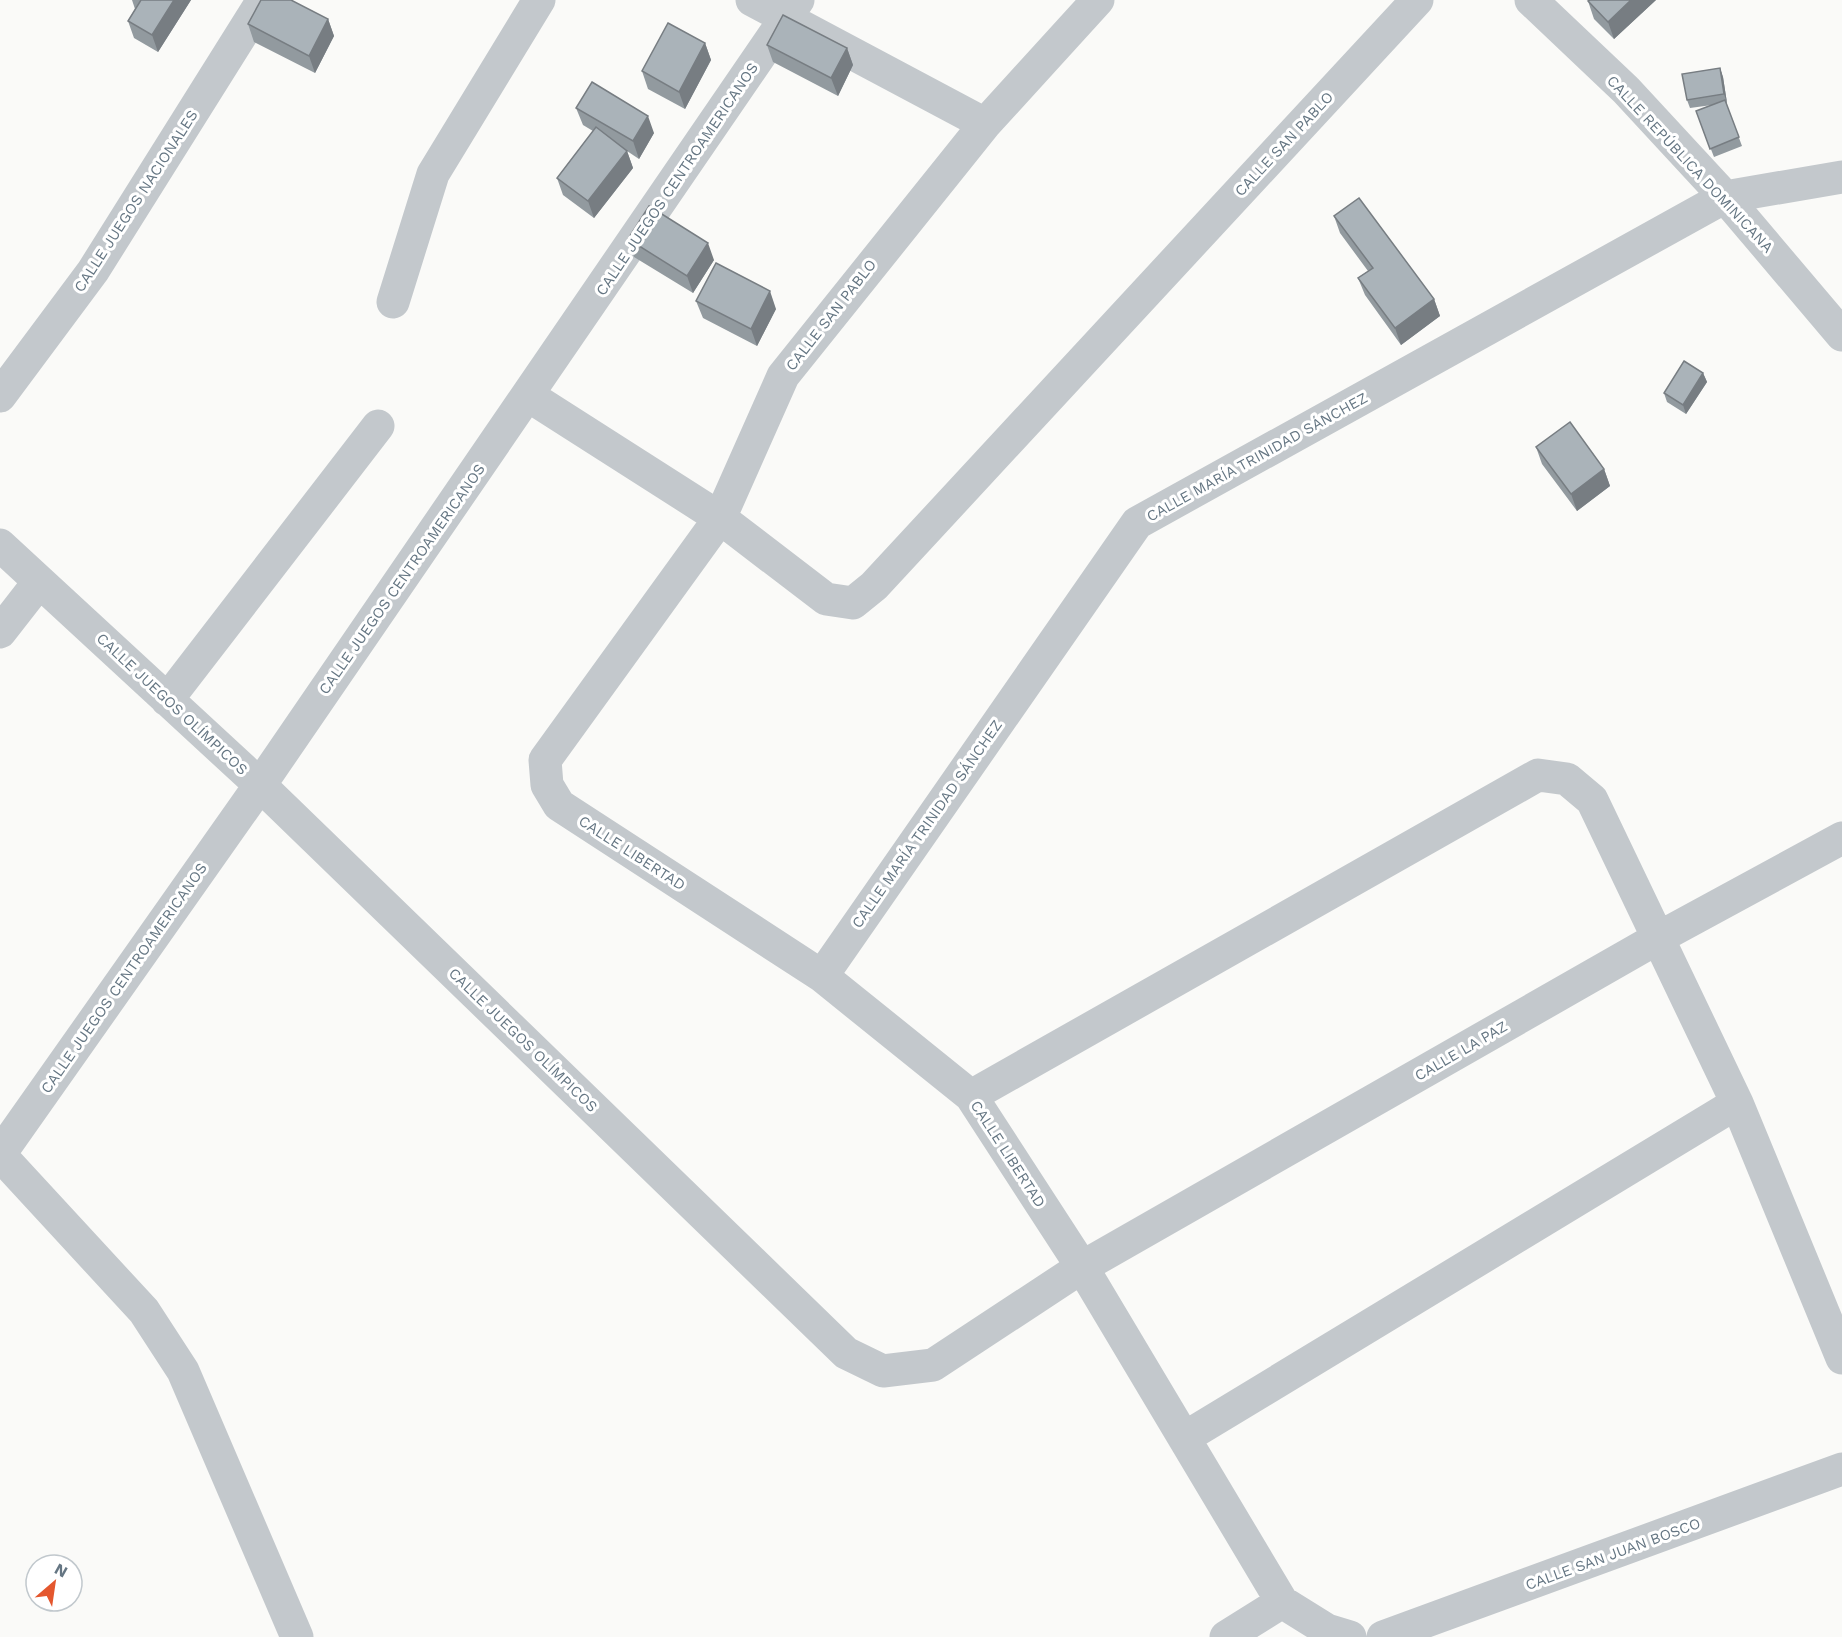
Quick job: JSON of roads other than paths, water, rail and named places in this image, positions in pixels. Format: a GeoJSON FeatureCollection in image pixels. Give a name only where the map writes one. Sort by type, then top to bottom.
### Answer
{"type":"FeatureCollection","features":[{"type":"Feature","properties":{"kind":"street","name":"CALLE JUEGOS NACIONALES"},"geometry":{"type":"LineString","coordinates":[[0,396],[93,271],[263,0]]}},
{"type":"Feature","properties":{"kind":"street"},"geometry":{"type":"LineString","coordinates":[[393,302],[433,174],[539,0]]}},
{"type":"Feature","properties":{"kind":"street"},"geometry":{"type":"LineString","coordinates":[[752,0],[793,9],[985,124]]}},
{"type":"Feature","properties":{"kind":"street","name":"CALLE SAN PABLO"},"geometry":{"type":"LineString","coordinates":[[547,785],[545,760],[720,518],[783,376],[985,124],[1098,0]]}},
{"type":"Feature","properties":{"kind":"street","name":"CALLE SAN PABLO"},"geometry":{"type":"LineString","coordinates":[[720,518],[826,599],[853,603],[874,586],[1417,0]]}},
{"type":"Feature","properties":{"kind":"street","name":"CALLE REPÚBLICA DOMINICANA"},"geometry":{"type":"LineString","coordinates":[[1531,0],[1626,90],[1725,197],[1842,335]]}},
{"type":"Feature","properties":{"kind":"street","name":"CALLE JUEGOS CENTROAMERICANOS"},"geometry":{"type":"LineString","coordinates":[[0,1155],[260,786],[793,9]]}},
{"type":"Feature","properties":{"kind":"street","name":"CALLE MARÍA TRINIDAD SÁNCHEZ"},"geometry":{"type":"LineString","coordinates":[[822,976],[1137,523],[1725,197],[1842,177]]}},
{"type":"Feature","properties":{"kind":"street"},"geometry":{"type":"LineString","coordinates":[[529,396],[720,518]]}},
{"type":"Feature","properties":{"kind":"street"},"geometry":{"type":"LineString","coordinates":[[167,700],[378,426]]}},
{"type":"Feature","properties":{"kind":"street","name":"CALLE JUEGOS OLÍMPICOS"},"geometry":{"type":"LineString","coordinates":[[0,545],[260,786],[846,1353],[883,1371],[933,1365],[1082,1268]]}},
{"type":"Feature","properties":{"kind":"street"},"geometry":{"type":"LineString","coordinates":[[0,632],[39,582]]}},
{"type":"Feature","properties":{"kind":"street"},"geometry":{"type":"LineString","coordinates":[[971,1096],[1538,775],[1567,780],[1592,800],[1737,1103],[1842,1358]]}},
{"type":"Feature","properties":{"kind":"street","name":"CALLE LIBERTAD"},"geometry":{"type":"LineString","coordinates":[[547,785],[559,805],[822,976],[971,1096],[1082,1268],[1282,1602]]}},
{"type":"Feature","properties":{"kind":"street","name":"CALLE LA PAZ"},"geometry":{"type":"LineString","coordinates":[[1082,1268],[1658,938],[1842,838]]}},
{"type":"Feature","properties":{"kind":"street"},"geometry":{"type":"LineString","coordinates":[[1184,1438],[1737,1103]]}},
{"type":"Feature","properties":{"kind":"street"},"geometry":{"type":"LineString","coordinates":[[0,1155],[144,1311],[183,1371],[297,1637]]}},
{"type":"Feature","properties":{"kind":"street","name":"CALLE SAN JUAN BOSCO"},"geometry":{"type":"LineString","coordinates":[[1383,1637],[1842,1469]]}},
{"type":"Feature","properties":{"kind":"street"},"geometry":{"type":"LineString","coordinates":[[1226,1637],[1282,1602],[1327,1630],[1350,1637]]}}]}
